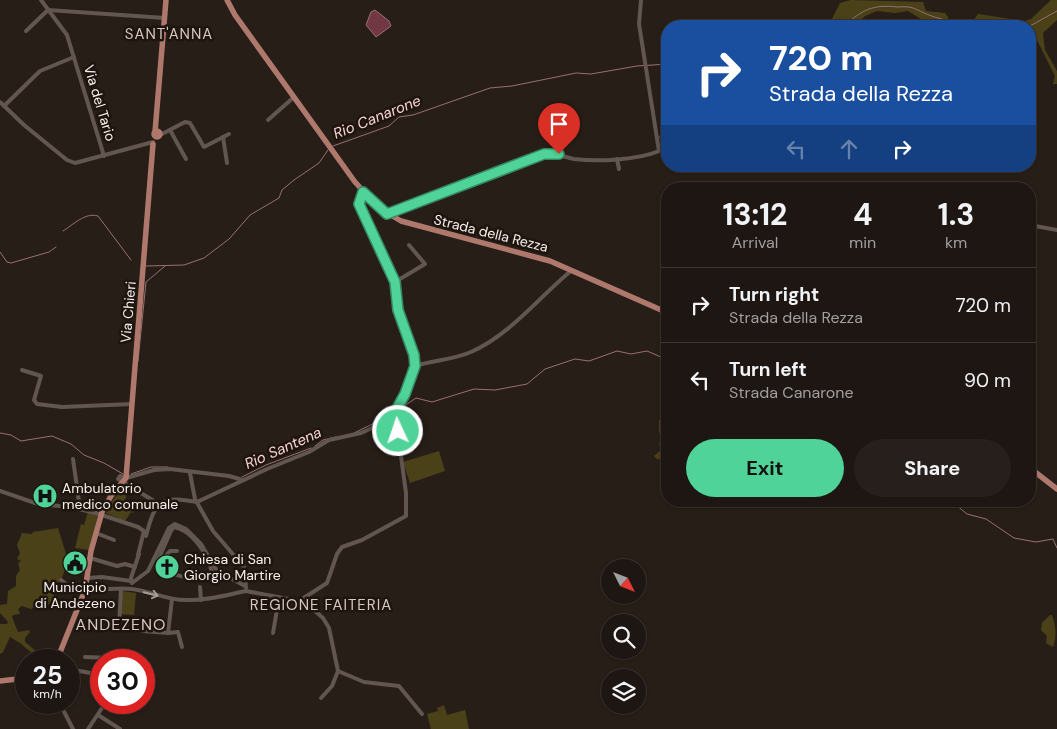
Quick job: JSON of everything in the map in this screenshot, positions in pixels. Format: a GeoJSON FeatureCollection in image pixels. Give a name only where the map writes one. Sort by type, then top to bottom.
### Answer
{"type":"FeatureCollection","features":[{"type":"Feature","properties":{"kind":"main road","name":"Via Chieri"},"geometry":{"type":"LineString","coordinates":[[124,480],[156,138],[166,0]]}},
{"type":"Feature","properties":{"kind":"main road","name":"Strada della Rezza"},"geometry":{"type":"LineString","coordinates":[[227,0],[363,192],[387,214],[417,227],[538,257],[661,310]]}},
{"type":"Feature","properties":{"kind":"main road"},"geometry":{"type":"LineString","coordinates":[[1036,473],[1057,489]]}},
{"type":"Feature","properties":{"kind":"main road"},"geometry":{"type":"LineString","coordinates":[[61,649],[85,590],[90,558],[101,514],[107,501],[124,480]]}},
{"type":"Feature","properties":{"kind":"main road"},"geometry":{"type":"LineString","coordinates":[[0,680],[15,679]]}},
{"type":"Feature","properties":{"kind":"street","name":"Via del Tario"},"geometry":{"type":"LineString","coordinates":[[41,0],[67,35],[104,156]]}},
{"type":"Feature","properties":{"kind":"street"},"geometry":{"type":"LineString","coordinates":[[387,214],[544,154],[554,153],[575,159],[617,159],[658,152],[659,138],[648,90],[639,24],[641,0]]}},
{"type":"Feature","properties":{"kind":"street"},"geometry":{"type":"LineString","coordinates":[[26,31],[48,10],[165,18]]}},
{"type":"Feature","properties":{"kind":"street","name":"Via del Tario"},"geometry":{"type":"LineString","coordinates":[[4,106],[40,71],[74,57]]}},
{"type":"Feature","properties":{"kind":"street"},"geometry":{"type":"LineString","coordinates":[[268,120],[294,97]]}},
{"type":"Feature","properties":{"kind":"street","name":"Via del Tario"},"geometry":{"type":"LineString","coordinates":[[0,102],[24,125],[67,160],[75,163],[104,156],[156,138],[188,122],[204,147],[223,137]]}},
{"type":"Feature","properties":{"kind":"street"},"geometry":{"type":"LineString","coordinates":[[170,130],[186,159]]}},
{"type":"Feature","properties":{"kind":"street"},"geometry":{"type":"LineString","coordinates":[[227,163],[223,137],[228,134]]}},
{"type":"Feature","properties":{"kind":"street"},"geometry":{"type":"LineString","coordinates":[[617,159],[619,169]]}},
{"type":"Feature","properties":{"kind":"street"},"geometry":{"type":"LineString","coordinates":[[299,601],[327,584],[337,554],[342,547],[362,540],[390,523],[406,517],[406,493],[395,415],[415,366],[414,355],[398,310],[395,282],[359,204],[363,192]]}},
{"type":"Feature","properties":{"kind":"street"},"geometry":{"type":"LineString","coordinates":[[1036,226],[1057,230]]}},
{"type":"Feature","properties":{"kind":"street"},"geometry":{"type":"LineString","coordinates":[[395,282],[425,264],[409,245]]}},
{"type":"Feature","properties":{"kind":"street"},"geometry":{"type":"LineString","coordinates":[[415,366],[456,357],[483,346],[506,332],[547,291],[572,270]]}},
{"type":"Feature","properties":{"kind":"street"},"geometry":{"type":"LineString","coordinates":[[22,370],[41,376],[34,400],[37,404],[67,407],[132,404]]}},
{"type":"Feature","properties":{"kind":"street"},"geometry":{"type":"LineString","coordinates":[[138,555],[153,511],[157,505],[169,499],[197,502],[309,452],[329,440],[361,433],[395,415]]}},
{"type":"Feature","properties":{"kind":"street"},"geometry":{"type":"LineString","coordinates":[[73,459],[80,509]]}},
{"type":"Feature","properties":{"kind":"street"},"geometry":{"type":"LineString","coordinates":[[124,480],[154,470],[175,470],[246,479]]}},
{"type":"Feature","properties":{"kind":"street"},"geometry":{"type":"LineString","coordinates":[[190,473],[197,502],[217,537],[242,563],[246,571],[246,588]]}},
{"type":"Feature","properties":{"kind":"street"},"geometry":{"type":"LineString","coordinates":[[233,478],[237,480],[236,484]]}},
{"type":"Feature","properties":{"kind":"street"},"geometry":{"type":"LineString","coordinates":[[124,480],[154,501]]}},
{"type":"Feature","properties":{"kind":"street"},"geometry":{"type":"LineString","coordinates":[[0,491],[38,504],[80,509],[101,514],[138,527],[144,531],[132,582],[133,589]]}},
{"type":"Feature","properties":{"kind":"street"},"geometry":{"type":"LineString","coordinates":[[87,578],[102,577],[132,582],[144,575],[172,525],[179,525],[186,529],[201,544],[218,571],[246,588],[279,598],[299,601],[315,611],[326,624],[338,671],[332,686],[321,698]]}},
{"type":"Feature","properties":{"kind":"street"},"geometry":{"type":"LineString","coordinates":[[212,572],[206,555],[190,537],[178,528],[172,529],[158,560],[162,569],[190,579],[204,578],[212,572],[218,571]]}},
{"type":"Feature","properties":{"kind":"street"},"geometry":{"type":"LineString","coordinates":[[96,533],[114,540]]}},
{"type":"Feature","properties":{"kind":"street"},"geometry":{"type":"LineString","coordinates":[[158,550],[156,564],[160,571],[172,575]]}},
{"type":"Feature","properties":{"kind":"street"},"geometry":{"type":"LineString","coordinates":[[158,560],[164,559],[170,551],[177,551]]}},
{"type":"Feature","properties":{"kind":"street"},"geometry":{"type":"LineString","coordinates":[[90,558],[117,566],[125,564],[135,567]]}},
{"type":"Feature","properties":{"kind":"street"},"geometry":{"type":"LineString","coordinates":[[150,572],[151,565]]}},
{"type":"Feature","properties":{"kind":"street"},"geometry":{"type":"LineString","coordinates":[[61,580],[72,587],[85,590],[133,589],[172,599],[201,600],[246,588]]}},
{"type":"Feature","properties":{"kind":"street"},"geometry":{"type":"LineString","coordinates":[[200,587],[201,600]]}},
{"type":"Feature","properties":{"kind":"street"},"geometry":{"type":"LineString","coordinates":[[119,627],[121,589]]}},
{"type":"Feature","properties":{"kind":"street"},"geometry":{"type":"LineString","coordinates":[[273,633],[279,598]]}},
{"type":"Feature","properties":{"kind":"street"},"geometry":{"type":"LineString","coordinates":[[168,633],[172,599]]}},
{"type":"Feature","properties":{"kind":"street"},"geometry":{"type":"LineString","coordinates":[[142,631],[178,632],[182,647]]}},
{"type":"Feature","properties":{"kind":"street"},"geometry":{"type":"LineString","coordinates":[[85,657],[90,657]]}},
{"type":"Feature","properties":{"kind":"street"},"geometry":{"type":"LineString","coordinates":[[338,671],[364,682],[399,686],[422,714]]}},
{"type":"Feature","properties":{"kind":"street"},"geometry":{"type":"LineString","coordinates":[[65,714],[73,729]]}},
{"type":"Feature","properties":{"kind":"street"},"geometry":{"type":"LineString","coordinates":[[88,729],[98,715],[120,729]]}},
{"type":"Feature","properties":{"kind":"shaded area"},"geometry":{"type":"Polygon","coordinates":[[[851,0],[923,2],[926,11],[945,13],[948,20],[922,20],[908,11],[895,13],[877,11],[865,16],[861,20],[832,20],[840,3],[851,0]]]}},
{"type":"Feature","properties":{"kind":"shaded area"},"geometry":{"type":"Polygon","coordinates":[[[1051,0],[1057,0],[1057,20],[1043,33],[1045,50],[1057,71],[1057,84],[1053,84],[1055,76],[1036,39],[1036,20],[1028,20],[1051,0]]]}},
{"type":"Feature","properties":{"kind":"shaded area"},"geometry":{"type":"Polygon","coordinates":[[[375,10],[389,21],[391,26],[376,37],[366,25],[371,12],[375,10]]]}},
{"type":"Feature","properties":{"kind":"shaded area"},"geometry":{"type":"Polygon","coordinates":[[[978,14],[1018,20],[974,20],[978,14]]]}},
{"type":"Feature","properties":{"kind":"shaded area"},"geometry":{"type":"Polygon","coordinates":[[[659,420],[661,420],[661,435],[659,432],[659,420]]]}},
{"type":"Feature","properties":{"kind":"shaded area"},"geometry":{"type":"Polygon","coordinates":[[[661,450],[661,459],[657,459],[654,456],[661,450]]]}},
{"type":"Feature","properties":{"kind":"shaded area"},"geometry":{"type":"Polygon","coordinates":[[[439,451],[445,471],[410,483],[403,462],[439,451]]]}},
{"type":"Feature","properties":{"kind":"shaded area"},"geometry":{"type":"Polygon","coordinates":[[[126,485],[136,491],[135,495],[128,493],[125,499],[129,502],[127,507],[132,504],[137,505],[133,513],[131,512],[125,521],[106,513],[111,502],[126,485]]]}},
{"type":"Feature","properties":{"kind":"shaded area"},"geometry":{"type":"Polygon","coordinates":[[[88,512],[98,515],[89,550],[75,548],[81,524],[84,525],[88,512]]]}},
{"type":"Feature","properties":{"kind":"shaded area"},"geometry":{"type":"Polygon","coordinates":[[[58,528],[68,560],[61,581],[59,581],[52,594],[55,595],[45,610],[38,604],[31,609],[22,606],[18,609],[20,614],[13,615],[12,617],[18,632],[29,630],[30,632],[25,638],[25,642],[33,649],[27,649],[10,637],[3,652],[0,654],[0,624],[7,624],[8,622],[0,613],[0,605],[7,604],[8,591],[16,586],[16,576],[20,570],[18,563],[21,561],[17,559],[20,553],[17,545],[22,533],[32,534],[33,532],[58,528]]]}},
{"type":"Feature","properties":{"kind":"shaded area"},"geometry":{"type":"Polygon","coordinates":[[[122,591],[136,593],[134,615],[120,614],[122,591]]]}},
{"type":"Feature","properties":{"kind":"shaded area"},"geometry":{"type":"Polygon","coordinates":[[[1052,615],[1055,627],[1053,647],[1046,643],[1047,636],[1041,630],[1042,623],[1052,615]]]}},
{"type":"Feature","properties":{"kind":"shaded area"},"geometry":{"type":"Polygon","coordinates":[[[444,705],[447,715],[465,710],[469,729],[431,729],[427,714],[438,711],[437,708],[444,705]]]}},
{"type":"Feature","properties":{"kind":"waterway"},"geometry":{"type":"LineString","coordinates":[[851,20],[868,9],[881,6],[913,8],[942,20]]}},
{"type":"Feature","properties":{"kind":"waterway"},"geometry":{"type":"LineString","coordinates":[[1036,23],[1057,11]]}},
{"type":"Feature","properties":{"kind":"waterway","name":"Rio Canarone"},"geometry":{"type":"LineString","coordinates":[[333,146],[389,126],[399,117],[413,115],[490,88],[512,86],[576,73],[591,74],[637,66],[661,64]]}},
{"type":"Feature","properties":{"kind":"waterway","name":"Rio Canarone"},"geometry":{"type":"LineString","coordinates":[[146,266],[184,265],[204,258],[229,239],[250,215],[279,198],[282,190],[319,163],[328,150]]}},
{"type":"Feature","properties":{"kind":"waterway","name":"Rio Canarone"},"geometry":{"type":"LineString","coordinates":[[63,231],[84,217],[98,216],[131,260]]}},
{"type":"Feature","properties":{"kind":"waterway","name":"Rio Canarone"},"geometry":{"type":"LineString","coordinates":[[0,252],[7,262],[11,263],[49,252],[56,247]]}},
{"type":"Feature","properties":{"kind":"waterway"},"geometry":{"type":"LineString","coordinates":[[138,361],[146,282],[165,266]]}},
{"type":"Feature","properties":{"kind":"waterway","name":"Rio Santena"},"geometry":{"type":"LineString","coordinates":[[398,410],[416,398],[432,402],[474,389],[495,390],[527,384],[545,369],[575,359],[589,361],[617,351],[631,354],[647,351],[661,357]]}},
{"type":"Feature","properties":{"kind":"waterway","name":"Rio Santena"},"geometry":{"type":"LineString","coordinates":[[354,433],[393,414]]}},
{"type":"Feature","properties":{"kind":"waterway","name":"Rio Santena"},"geometry":{"type":"LineString","coordinates":[[0,433],[11,435],[21,441],[52,436],[71,444],[84,455],[104,463],[123,474]]}},
{"type":"Feature","properties":{"kind":"waterway","name":"Rio Santena"},"geometry":{"type":"LineString","coordinates":[[315,446],[323,440],[336,437]]}},
{"type":"Feature","properties":{"kind":"waterway","name":"Rio Santena"},"geometry":{"type":"LineString","coordinates":[[242,477],[266,465],[311,448]]}},
{"type":"Feature","properties":{"kind":"waterway","name":"Rio Santena"},"geometry":{"type":"LineString","coordinates":[[131,474],[151,467],[168,467]]}},
{"type":"Feature","properties":{"kind":"waterway"},"geometry":{"type":"LineString","coordinates":[[958,507],[967,514],[986,519],[1014,538],[1036,542],[1053,539],[1057,548]]}},
{"type":"Feature","properties":{"kind":"place","name":"Ambulatorio medico comunale"},"geometry":{"type":"Point","coordinates":[45,496]}},
{"type":"Feature","properties":{"kind":"place","name":"Municipio di Andezeno"},"geometry":{"type":"Point","coordinates":[75,563]}},
{"type":"Feature","properties":{"kind":"place","name":"Chiesa di San Giorgio Martire"},"geometry":{"type":"Point","coordinates":[167,567]}},
{"type":"Feature","properties":{"kind":"district","name":"SANT'ANNA"},"geometry":{"type":"Point","coordinates":[169,34]}},
{"type":"Feature","properties":{"kind":"district","name":"REGIONE FAITERIA"},"geometry":{"type":"Point","coordinates":[321,605]}},
{"type":"Feature","properties":{"kind":"district","name":"ANDEZENO"},"geometry":{"type":"Point","coordinates":[121,624]}},
{"type":"Feature","properties":{"kind":"route"},"geometry":{"type":"LineString","coordinates":[[398,431],[395,418],[396,408],[403,399],[416,362],[398,310],[395,282],[359,204],[363,192],[387,214],[544,154],[559,154]]}}]}
